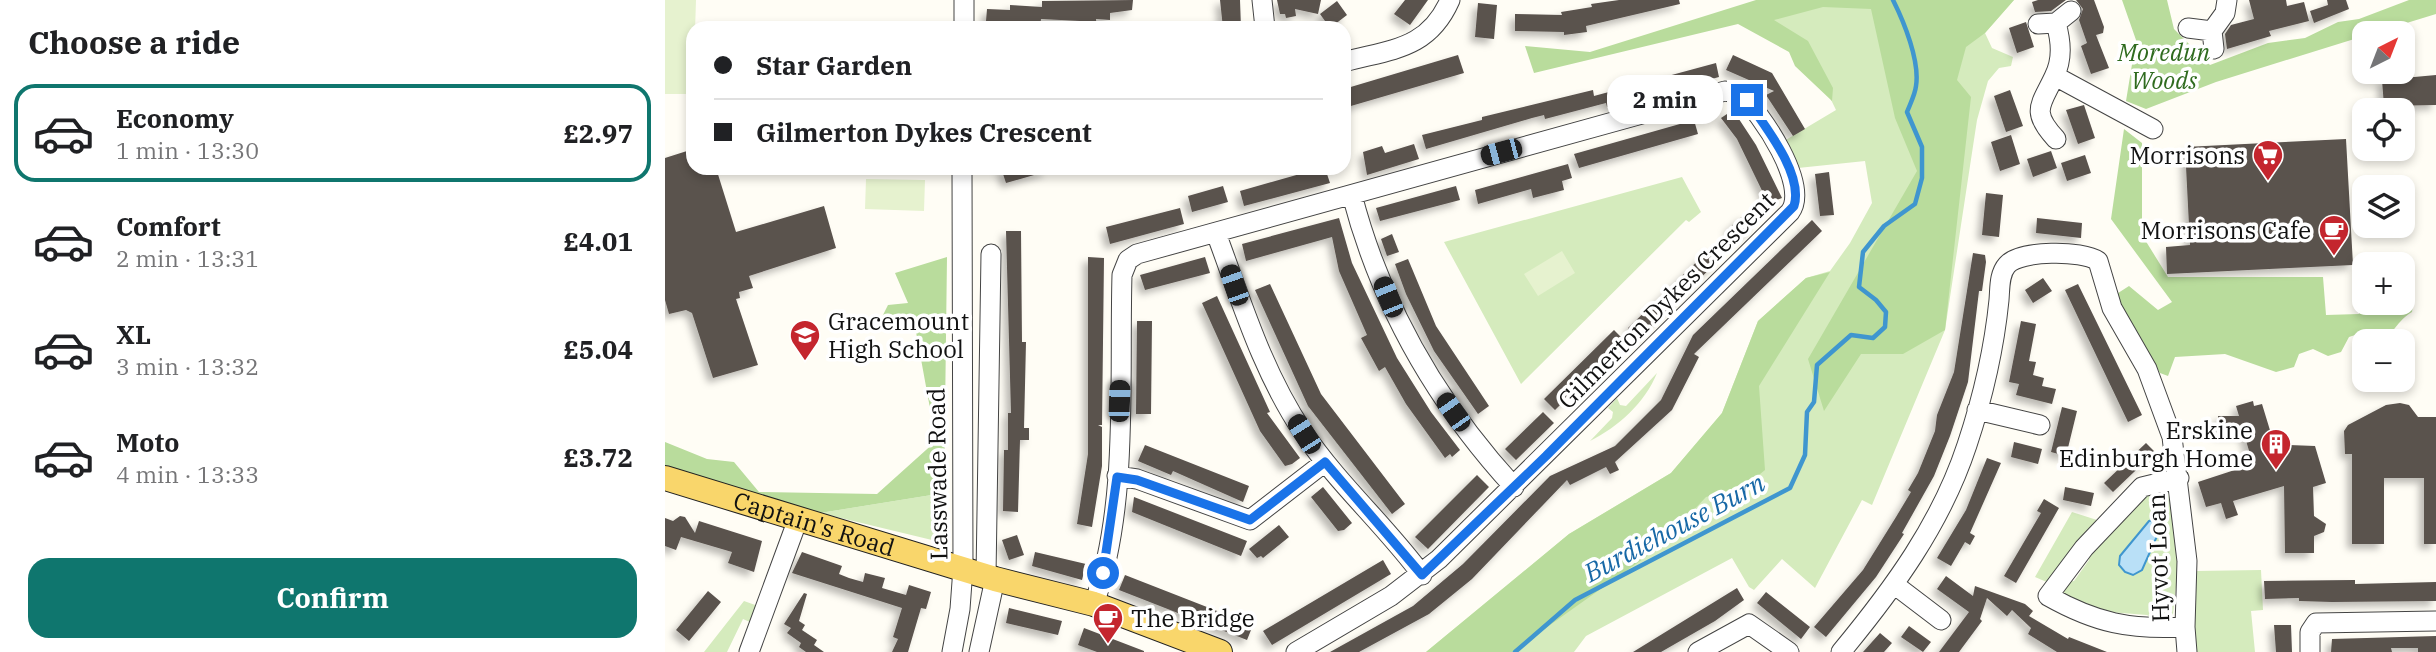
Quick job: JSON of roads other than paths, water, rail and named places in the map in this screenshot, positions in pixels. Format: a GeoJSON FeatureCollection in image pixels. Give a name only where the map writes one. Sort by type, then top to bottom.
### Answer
{"type":"FeatureCollection","features":[{"type":"Feature","properties":{"kind":"main road","name":"Captain's Road"},"geometry":{"type":"LineString","coordinates":[[665,478],[981,574],[1094,604],[1220,652]]}},
{"type":"Feature","properties":{"kind":"street"},"geometry":{"type":"LineString","coordinates":[[964,0],[964,21]]}},
{"type":"Feature","properties":{"kind":"street"},"geometry":{"type":"LineString","coordinates":[[1262,0],[1264,21]]}},
{"type":"Feature","properties":{"kind":"street"},"geometry":{"type":"LineString","coordinates":[[1351,60],[1424,37],[1440,21],[1450,0]]}},
{"type":"Feature","properties":{"kind":"street"},"geometry":{"type":"LineString","coordinates":[[2188,28],[2213,40],[2225,13],[2227,0]]}},
{"type":"Feature","properties":{"kind":"street"},"geometry":{"type":"LineString","coordinates":[[2046,134],[2041,101],[2055,76],[2061,51],[2055,19]]}},
{"type":"Feature","properties":{"kind":"street"},"geometry":{"type":"LineString","coordinates":[[2055,76],[2153,129]]}},
{"type":"Feature","properties":{"kind":"street","name":"Gilmerton Dykes Crescent"},"geometry":{"type":"LineString","coordinates":[[1094,604],[1107,553],[1117,477],[1124,267],[1137,254],[1724,91],[1731,91],[1747,100],[1779,150],[1797,191],[1790,212],[1422,575],[1297,652]]}},
{"type":"Feature","properties":{"kind":"street","name":"Lasswade Road"},"geometry":{"type":"LineString","coordinates":[[952,652],[960,609],[981,574],[962,175]]}},
{"type":"Feature","properties":{"kind":"street"},"geometry":{"type":"LineString","coordinates":[[1352,195],[1375,262],[1408,342],[1465,429],[1514,487]]}},
{"type":"Feature","properties":{"kind":"street"},"geometry":{"type":"LineString","coordinates":[[1216,233],[1264,359],[1288,409],[1325,462],[1422,575]]}},
{"type":"Feature","properties":{"kind":"street","name":"Lasswade Road"},"geometry":{"type":"LineString","coordinates":[[979,652],[991,254]]}},
{"type":"Feature","properties":{"kind":"street","name":"Hyvot Loan"},"geometry":{"type":"LineString","coordinates":[[1977,410],[1991,360],[2001,276],[2005,267],[2013,259],[2031,254],[2093,258],[2101,268],[2112,308],[2155,387],[2172,437],[2187,561],[2187,652]]}},
{"type":"Feature","properties":{"kind":"street"},"geometry":{"type":"LineString","coordinates":[[1841,652],[1895,586],[1943,504],[1957,472],[1977,410],[2040,425]]}},
{"type":"Feature","properties":{"kind":"street"},"geometry":{"type":"LineString","coordinates":[[1117,477],[1137,480],[1250,520],[1325,462]]}},
{"type":"Feature","properties":{"kind":"street"},"geometry":{"type":"LineString","coordinates":[[2179,478],[2142,487],[2041,591],[2077,612],[2107,623],[2136,628],[2185,626]]}},
{"type":"Feature","properties":{"kind":"street"},"geometry":{"type":"LineString","coordinates":[[749,652],[798,519]]}},
{"type":"Feature","properties":{"kind":"street"},"geometry":{"type":"LineString","coordinates":[[1895,586],[1941,620]]}},
{"type":"Feature","properties":{"kind":"street"},"geometry":{"type":"LineString","coordinates":[[2310,652],[2310,632],[2316,624],[2436,621]]}},
{"type":"Feature","properties":{"kind":"street"},"geometry":{"type":"LineString","coordinates":[[1698,652],[1749,624],[1789,652]]}},
{"type":"Feature","properties":{"kind":"water"},"geometry":{"type":"Polygon","coordinates":[[[2154,520],[2158,534],[2142,570],[2133,575],[2125,572],[2119,565],[2120,556],[2149,521],[2154,520]]]}},
{"type":"Feature","properties":{"kind":"waterway","name":"Burdiehouse Burn"},"geometry":{"type":"LineString","coordinates":[[1515,652],[1575,600],[1790,488],[1805,455],[1807,412],[1814,402],[1817,365],[1851,335],[1873,338],[1885,327],[1886,312],[1859,287],[1863,252],[1884,226],[1915,204],[1922,178],[1922,147],[1907,112],[1915,89],[1916,65],[1906,30],[1893,0]]}},
{"type":"Feature","properties":{"kind":"place","name":"Morrisons"},"geometry":{"type":"Point","coordinates":[2268,182]}},
{"type":"Feature","properties":{"kind":"place","name":"Morrisons Cafe"},"geometry":{"type":"Point","coordinates":[2334,257]}},
{"type":"Feature","properties":{"kind":"place","name":"Gracemount High School"},"geometry":{"type":"Point","coordinates":[805,362]}},
{"type":"Feature","properties":{"kind":"place","name":"Erskine Edinburgh Home"},"geometry":{"type":"Point","coordinates":[2276,471]}},
{"type":"Feature","properties":{"kind":"place","name":"The Bridge"},"geometry":{"type":"Point","coordinates":[1108,645]}},
{"type":"Feature","properties":{"kind":"park label","name":"Moredun Woods"},"geometry":{"type":"Point","coordinates":[2164,66]}}]}
